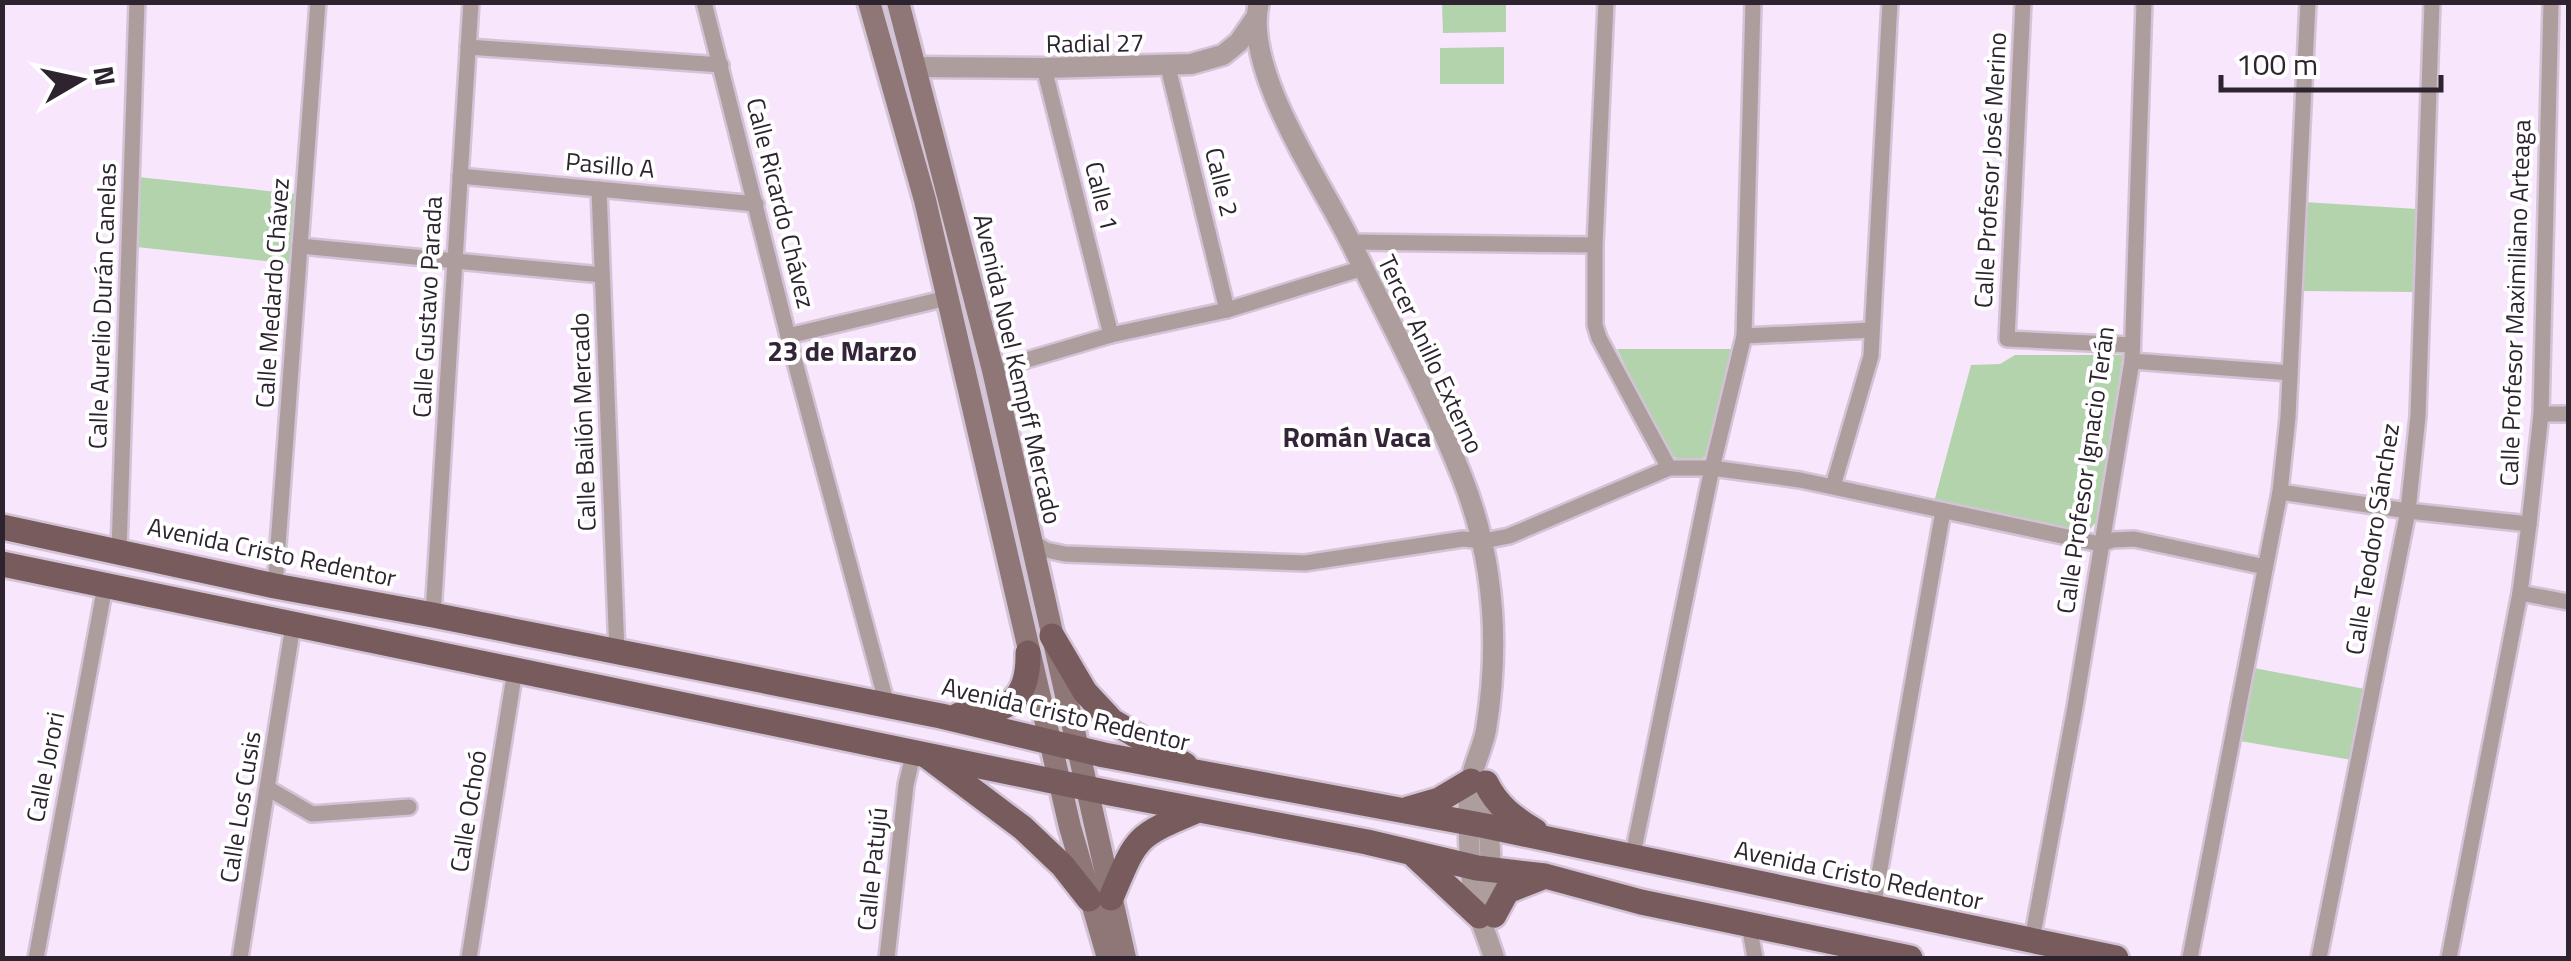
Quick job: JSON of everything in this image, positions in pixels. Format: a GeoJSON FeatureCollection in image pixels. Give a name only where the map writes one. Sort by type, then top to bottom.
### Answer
{"type":"FeatureCollection","features":[{"type":"Feature","properties":{"kind":"main road","name":"Avenida Noel Kempff Mercado"},"geometry":{"type":"LineString","coordinates":[[869,2],[908,138],[1060,782],[1100,899]]}},
{"type":"Feature","properties":{"kind":"main road","name":"Avenida Noel Kempff Mercado"},"geometry":{"type":"LineString","coordinates":[[898,2],[992,370],[1080,750],[1100,899]]}},
{"type":"Feature","properties":{"kind":"main road"},"geometry":{"type":"LineString","coordinates":[[908,138],[933,131]]}},
{"type":"Feature","properties":{"kind":"main road","name":"Avenida Cristo Redentor"},"geometry":{"type":"LineString","coordinates":[[2,527],[275,586],[941,716],[1080,750],[1479,824],[2116,958]]}},
{"type":"Feature","properties":{"kind":"main road"},"geometry":{"type":"LineString","coordinates":[[2,563],[50,562],[251,600],[268,598],[275,586]]}},
{"type":"Feature","properties":{"kind":"main road"},"geometry":{"type":"LineString","coordinates":[[2,563],[1087,788],[1367,842],[1481,869],[1545,876],[1641,902],[1910,958]]}},
{"type":"Feature","properties":{"kind":"main road"},"geometry":{"type":"LineString","coordinates":[[304,627],[303,614],[322,608],[562,652],[617,652]]}},
{"type":"Feature","properties":{"kind":"main road"},"geometry":{"type":"LineString","coordinates":[[1052,636],[1085,692],[1112,721],[1202,774]]}},
{"type":"Feature","properties":{"kind":"main road"},"geometry":{"type":"LineString","coordinates":[[941,716],[981,714],[1014,701],[1025,686],[1028,653]]}},
{"type":"Feature","properties":{"kind":"main road"},"geometry":{"type":"LineString","coordinates":[[920,752],[1024,828],[1100,899],[1125,958]]}},
{"type":"Feature","properties":{"kind":"main road"},"geometry":{"type":"LineString","coordinates":[[1411,813],[1478,782],[1508,813],[1548,839]]}},
{"type":"Feature","properties":{"kind":"main road"},"geometry":{"type":"LineString","coordinates":[[1108,958],[1100,899],[1140,838],[1197,810]]}},
{"type":"Feature","properties":{"kind":"main road"},"geometry":{"type":"LineString","coordinates":[[1411,813],[1439,823],[1444,840],[1437,852],[1418,856]]}},
{"type":"Feature","properties":{"kind":"main road"},"geometry":{"type":"LineString","coordinates":[[1545,876],[1525,867],[1519,851],[1524,843],[1548,839]]}},
{"type":"Feature","properties":{"kind":"main road"},"geometry":{"type":"LineString","coordinates":[[1418,856],[1486,915],[1506,892],[1545,876]]}},
{"type":"Feature","properties":{"kind":"street","name":"Calle Aurelio Durán Canelas"},"geometry":{"type":"LineString","coordinates":[[119,551],[137,2]]}},
{"type":"Feature","properties":{"kind":"street","name":"Calle Medardo Chávez"},"geometry":{"type":"LineString","coordinates":[[275,586],[318,2]]}},
{"type":"Feature","properties":{"kind":"street","name":"Calle Gustavo Parada"},"geometry":{"type":"LineString","coordinates":[[433,614],[471,2]]}},
{"type":"Feature","properties":{"kind":"street","name":"Calle Ricardo Chávez"},"geometry":{"type":"LineString","coordinates":[[704,2],[887,705]]}},
{"type":"Feature","properties":{"kind":"street"},"geometry":{"type":"LineString","coordinates":[[1606,2],[1595,324],[1669,468]]}},
{"type":"Feature","properties":{"kind":"street"},"geometry":{"type":"LineString","coordinates":[[1632,858],[1712,468],[1744,336],[1753,2]]}},
{"type":"Feature","properties":{"kind":"street"},"geometry":{"type":"LineString","coordinates":[[1833,486],[1871,356],[1890,2]]}},
{"type":"Feature","properties":{"kind":"street","name":"Calle Profesor José Merino"},"geometry":{"type":"LineString","coordinates":[[2024,2],[2007,339],[2132,353]]}},
{"type":"Feature","properties":{"kind":"street","name":"Calle Profesor Ignacio Terán"},"geometry":{"type":"LineString","coordinates":[[2032,940],[2076,707],[2132,353],[2144,2]]}},
{"type":"Feature","properties":{"kind":"street"},"geometry":{"type":"LineString","coordinates":[[2190,958],[2280,492],[2290,373],[2308,2]]}},
{"type":"Feature","properties":{"kind":"street","name":"Calle Teodoro Sánchez"},"geometry":{"type":"LineString","coordinates":[[2318,958],[2408,511],[2418,416],[2432,2]]}},
{"type":"Feature","properties":{"kind":"street","name":"Calle Profesor Maximiliano Arteaga"},"geometry":{"type":"LineString","coordinates":[[2449,958],[2520,593],[2541,414],[2551,2]]}},
{"type":"Feature","properties":{"kind":"street"},"geometry":{"type":"LineString","coordinates":[[1213,59],[1239,42],[1257,11]]}},
{"type":"Feature","properties":{"kind":"street","name":"Tercer Anillo Externo"},"geometry":{"type":"LineString","coordinates":[[1257,11],[1259,52],[1266,72],[1462,476],[1484,541],[1491,589],[1493,666],[1478,782],[1479,824],[1486,915],[1495,958]]}},
{"type":"Feature","properties":{"kind":"street"},"geometry":{"type":"LineString","coordinates":[[468,47],[721,66]]}},
{"type":"Feature","properties":{"kind":"street"},"geometry":{"type":"LineString","coordinates":[[1213,59],[1244,60],[1266,72]]}},
{"type":"Feature","properties":{"kind":"street","name":"Radial 27"},"geometry":{"type":"LineString","coordinates":[[916,67],[1168,67],[1213,59]]}},
{"type":"Feature","properties":{"kind":"street","name":"Calle 2"},"geometry":{"type":"LineString","coordinates":[[1168,67],[1228,310]]}},
{"type":"Feature","properties":{"kind":"street","name":"Calle 1"},"geometry":{"type":"LineString","coordinates":[[1044,68],[1111,336]]}},
{"type":"Feature","properties":{"kind":"street","name":"Pasillo A"},"geometry":{"type":"LineString","coordinates":[[460,176],[756,204]]}},
{"type":"Feature","properties":{"kind":"street","name":"Calle Bailón Mercado"},"geometry":{"type":"LineString","coordinates":[[598,189],[617,652]]}},
{"type":"Feature","properties":{"kind":"street"},"geometry":{"type":"LineString","coordinates":[[1351,242],[1595,245]]}},
{"type":"Feature","properties":{"kind":"street"},"geometry":{"type":"LineString","coordinates":[[300,246],[602,275]]}},
{"type":"Feature","properties":{"kind":"street"},"geometry":{"type":"LineString","coordinates":[[992,370],[1111,336],[1228,310],[1363,268]]}},
{"type":"Feature","properties":{"kind":"street"},"geometry":{"type":"LineString","coordinates":[[788,336],[947,298]]}},
{"type":"Feature","properties":{"kind":"street"},"geometry":{"type":"LineString","coordinates":[[1744,336],[1872,330]]}},
{"type":"Feature","properties":{"kind":"street"},"geometry":{"type":"LineString","coordinates":[[2132,353],[2290,373]]}},
{"type":"Feature","properties":{"kind":"street"},"geometry":{"type":"LineString","coordinates":[[2541,414],[2568,414]]}},
{"type":"Feature","properties":{"kind":"street"},"geometry":{"type":"LineString","coordinates":[[1030,540],[1046,550],[1065,554],[1305,562],[1509,536],[1669,468],[1712,468],[1833,486],[2100,544],[2134,540],[2265,568]]}},
{"type":"Feature","properties":{"kind":"street"},"geometry":{"type":"LineString","coordinates":[[2280,492],[2529,524]]}},
{"type":"Feature","properties":{"kind":"street"},"geometry":{"type":"LineString","coordinates":[[1873,908],[1944,511]]}},
{"type":"Feature","properties":{"kind":"street"},"geometry":{"type":"LineString","coordinates":[[1038,579],[1065,554]]}},
{"type":"Feature","properties":{"kind":"street","name":"Calle Jorori"},"geometry":{"type":"LineString","coordinates":[[36,958],[106,586]]}},
{"type":"Feature","properties":{"kind":"street"},"geometry":{"type":"LineString","coordinates":[[2520,593],[2568,602]]}},
{"type":"Feature","properties":{"kind":"street","name":"Calle Los Cusis"},"geometry":{"type":"LineString","coordinates":[[240,958],[288,662],[304,627]]}},
{"type":"Feature","properties":{"kind":"street","name":"Calle Ochoó"},"geometry":{"type":"LineString","coordinates":[[469,958],[515,670]]}},
{"type":"Feature","properties":{"kind":"street","name":"Calle Patujú"},"geometry":{"type":"LineString","coordinates":[[886,746],[906,785]]}},
{"type":"Feature","properties":{"kind":"street","name":"Calle Patujú"},"geometry":{"type":"LineString","coordinates":[[888,958],[906,785],[912,759],[920,752]]}},
{"type":"Feature","properties":{"kind":"street"},"geometry":{"type":"LineString","coordinates":[[269,789],[312,814],[410,807]]}},
{"type":"Feature","properties":{"kind":"street"},"geometry":{"type":"LineString","coordinates":[[1749,924],[1755,958]]}},
{"type":"Feature","properties":{"kind":"green space"},"geometry":{"type":"Polygon","coordinates":[[[1442,3],[1506,3],[1506,32],[1443,33],[1442,3]]]}},
{"type":"Feature","properties":{"kind":"green space"},"geometry":{"type":"Polygon","coordinates":[[[1504,47],[1504,84],[1440,84],[1440,48],[1504,47]]]}},
{"type":"Feature","properties":{"kind":"green space"},"geometry":{"type":"Polygon","coordinates":[[[138,177],[297,194],[292,264],[137,247],[138,177]]]}},
{"type":"Feature","properties":{"kind":"green space"},"geometry":{"type":"Polygon","coordinates":[[[2304,202],[2417,209],[2415,292],[2301,291],[2304,202]]]}},
{"type":"Feature","properties":{"kind":"green space"},"geometry":{"type":"Polygon","coordinates":[[[1617,349],[1733,349],[1711,453],[1689,461],[1668,452],[1617,349]]]}},
{"type":"Feature","properties":{"kind":"green space"},"geometry":{"type":"Polygon","coordinates":[[[2015,355],[2123,355],[2098,520],[2083,537],[1934,502],[1971,365],[2000,364],[2015,355]]]}},
{"type":"Feature","properties":{"kind":"green space"},"geometry":{"type":"Polygon","coordinates":[[[2254,668],[2365,689],[2352,760],[2240,741],[2254,668]]]}},
{"type":"Feature","properties":{"kind":"district","name":"23 de Marzo"},"geometry":{"type":"Point","coordinates":[842,350]}},
{"type":"Feature","properties":{"kind":"district","name":"Román Vaca"},"geometry":{"type":"Point","coordinates":[1357,436]}}]}
